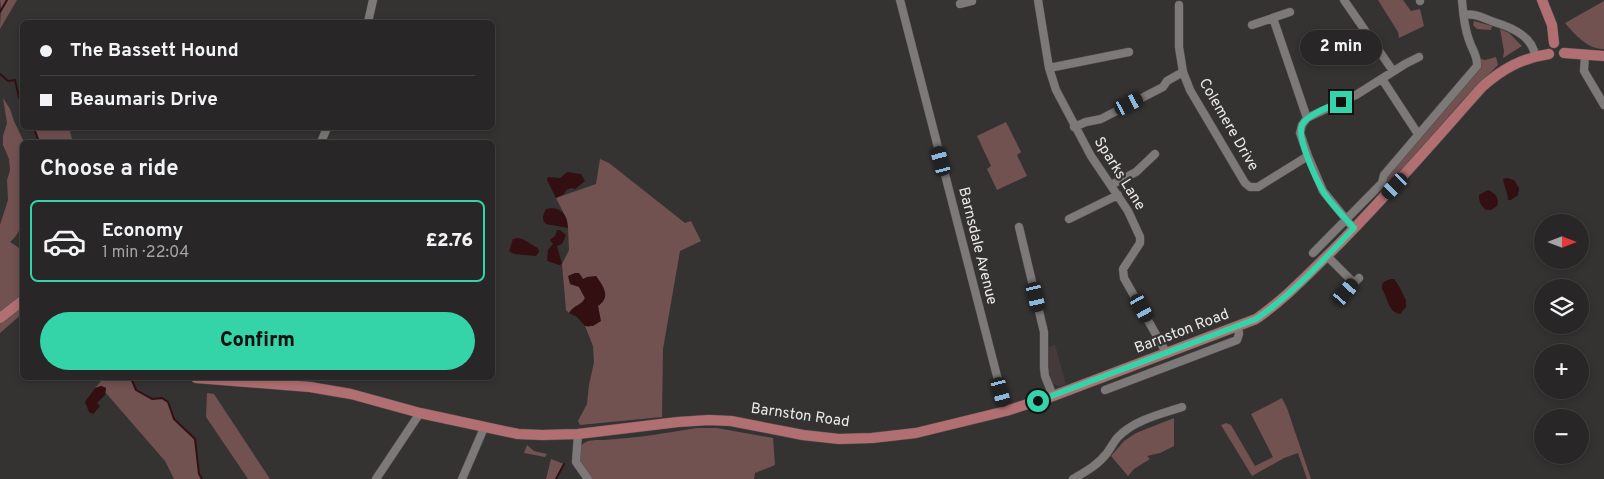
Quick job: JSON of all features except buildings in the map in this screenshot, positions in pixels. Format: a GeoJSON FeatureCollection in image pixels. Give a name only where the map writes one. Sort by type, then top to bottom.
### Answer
{"type":"FeatureCollection","features":[{"type":"Feature","properties":{"kind":"main road"},"geometry":{"type":"LineString","coordinates":[[1542,0],[1552,25],[1554,43]]}},
{"type":"Feature","properties":{"kind":"main road"},"geometry":{"type":"LineString","coordinates":[[1554,43],[1561,45],[1564,53]]}},
{"type":"Feature","properties":{"kind":"main road"},"geometry":{"type":"LineString","coordinates":[[1554,43],[1549,48],[1549,54],[1552,58],[1559,59],[1564,53]]}},
{"type":"Feature","properties":{"kind":"main road"},"geometry":{"type":"LineString","coordinates":[[1564,53],[1604,56]]}},
{"type":"Feature","properties":{"kind":"main road","name":"Barnston Road"},"geometry":{"type":"LineString","coordinates":[[243,380],[310,387],[351,394],[420,413],[518,434],[578,434],[709,420],[839,439],[872,438],[916,433],[1006,411],[1053,396],[1238,327],[1256,319],[1276,306],[1395,186],[1482,87],[1497,74],[1515,63],[1535,56],[1549,54]]}},
{"type":"Feature","properties":{"kind":"main road"},"geometry":{"type":"LineString","coordinates":[[0,318],[20,303]]}},
{"type":"Feature","properties":{"kind":"street"},"geometry":{"type":"LineString","coordinates":[[368,20],[373,0]]}},
{"type":"Feature","properties":{"kind":"street","name":"Barnsdale Avenue"},"geometry":{"type":"LineString","coordinates":[[900,0],[1006,411]]}},
{"type":"Feature","properties":{"kind":"street","name":"Sparks Lane"},"geometry":{"type":"LineString","coordinates":[[1038,0],[1049,68],[1056,90],[1074,127],[1128,211],[1140,236],[1140,243],[1124,268],[1124,278],[1167,354]]}},
{"type":"Feature","properties":{"kind":"street"},"geometry":{"type":"LineString","coordinates":[[1344,0],[1393,71]]}},
{"type":"Feature","properties":{"kind":"street"},"geometry":{"type":"LineString","coordinates":[[1313,253],[1382,183],[1384,175],[1477,66],[1478,59],[1469,41],[1462,0]]}},
{"type":"Feature","properties":{"kind":"street"},"geometry":{"type":"LineString","coordinates":[[1179,4],[1179,47],[1183,72]]}},
{"type":"Feature","properties":{"kind":"street"},"geometry":{"type":"LineString","coordinates":[[1252,25],[1290,12]]}},
{"type":"Feature","properties":{"kind":"street"},"geometry":{"type":"LineString","coordinates":[[1464,15],[1472,14],[1506,25],[1522,35],[1534,49],[1535,56]]}},
{"type":"Feature","properties":{"kind":"street"},"geometry":{"type":"LineString","coordinates":[[1273,18],[1307,118]]}},
{"type":"Feature","properties":{"kind":"street"},"geometry":{"type":"LineString","coordinates":[[1049,68],[1129,52]]}},
{"type":"Feature","properties":{"kind":"street"},"geometry":{"type":"LineString","coordinates":[[1585,55],[1584,71],[1604,105]]}},
{"type":"Feature","properties":{"kind":"street"},"geometry":{"type":"LineString","coordinates":[[1354,228],[1323,191],[1300,133],[1302,124],[1307,118],[1356,95],[1393,71],[1420,57]]}},
{"type":"Feature","properties":{"kind":"street","name":"Colemere Drive"},"geometry":{"type":"LineString","coordinates":[[1074,127],[1100,119],[1163,87],[1167,81],[1183,72],[1190,90],[1245,183],[1250,187],[1258,187],[1308,156]]}},
{"type":"Feature","properties":{"kind":"street"},"geometry":{"type":"LineString","coordinates":[[1382,79],[1418,134]]}},
{"type":"Feature","properties":{"kind":"street"},"geometry":{"type":"LineString","coordinates":[[1111,185],[1136,172],[1155,154]]}},
{"type":"Feature","properties":{"kind":"street"},"geometry":{"type":"LineString","coordinates":[[1069,219],[1118,195]]}},
{"type":"Feature","properties":{"kind":"street"},"geometry":{"type":"LineString","coordinates":[[1019,228],[1044,332],[1045,376],[1053,396]]}},
{"type":"Feature","properties":{"kind":"street"},"geometry":{"type":"LineString","coordinates":[[1327,256],[1356,280],[1346,292]]}},
{"type":"Feature","properties":{"kind":"street"},"geometry":{"type":"LineString","coordinates":[[1105,390],[1237,340],[1239,334],[1238,327]]}},
{"type":"Feature","properties":{"kind":"street"},"geometry":{"type":"LineString","coordinates":[[1073,479],[1093,468],[1106,454],[1118,436],[1143,420],[1182,406]]}},
{"type":"Feature","properties":{"kind":"street"},"geometry":{"type":"LineString","coordinates":[[376,479],[420,413]]}},
{"type":"Feature","properties":{"kind":"street"},"geometry":{"type":"LineString","coordinates":[[462,479],[484,428]]}},
{"type":"Feature","properties":{"kind":"street"},"geometry":{"type":"LineString","coordinates":[[578,434],[576,462],[588,479]]}},
{"type":"Feature","properties":{"kind":"shaded area"},"geometry":{"type":"Polygon","coordinates":[[[0,0],[17,0],[0,29],[1,11],[0,0]]]}},
{"type":"Feature","properties":{"kind":"shaded area"},"geometry":{"type":"Polygon","coordinates":[[[1378,0],[1403,0],[1411,11],[1420,9],[1424,26],[1399,38],[1398,32],[1378,0]]]}},
{"type":"Feature","properties":{"kind":"shaded area"},"geometry":{"type":"Polygon","coordinates":[[[1604,1],[1604,49],[1598,49],[1587,44],[1565,23],[1604,1]]]}},
{"type":"Feature","properties":{"kind":"shaded area"},"geometry":{"type":"Polygon","coordinates":[[[1474,21],[1492,26],[1491,30],[1477,29],[1473,25],[1474,21]]]}},
{"type":"Feature","properties":{"kind":"shaded area"},"geometry":{"type":"Polygon","coordinates":[[[1500,29],[1509,33],[1522,46],[1503,58],[1504,51],[1500,29]]]}},
{"type":"Feature","properties":{"kind":"shaded area"},"geometry":{"type":"Polygon","coordinates":[[[1496,57],[1498,65],[1462,101],[1387,187],[1384,184],[1386,176],[1474,75],[1479,68],[1481,59],[1485,60],[1496,57]]]}},
{"type":"Feature","properties":{"kind":"shaded area"},"geometry":{"type":"Polygon","coordinates":[[[3,98],[10,109],[23,140],[20,140],[20,229],[10,242],[20,250],[20,300],[0,315],[0,225],[8,200],[7,180],[10,170],[9,159],[3,145],[3,136],[7,123],[3,98]]]}},
{"type":"Feature","properties":{"kind":"shaded area"},"geometry":{"type":"Polygon","coordinates":[[[1006,122],[1021,152],[1017,155],[1027,176],[997,190],[987,169],[991,166],[977,136],[1006,122]]]}},
{"type":"Feature","properties":{"kind":"shaded area"},"geometry":{"type":"Polygon","coordinates":[[[35,130],[70,130],[72,140],[38,140],[35,130]]]}},
{"type":"Feature","properties":{"kind":"shaded area"},"geometry":{"type":"Polygon","coordinates":[[[600,159],[609,163],[685,223],[691,221],[701,241],[680,251],[663,349],[662,417],[580,425],[578,421],[587,404],[594,362],[593,346],[585,326],[589,327],[599,313],[598,306],[604,289],[596,276],[583,280],[581,275],[579,287],[585,298],[569,313],[566,310],[562,264],[569,250],[568,228],[567,220],[556,198],[596,184],[600,159]]]}},
{"type":"Feature","properties":{"kind":"shaded area"},"geometry":{"type":"Polygon","coordinates":[[[567,172],[581,174],[585,181],[575,189],[566,190],[564,194],[556,198],[547,180],[548,177],[560,178],[567,172]]]}},
{"type":"Feature","properties":{"kind":"shaded area"},"geometry":{"type":"Polygon","coordinates":[[[1503,179],[1514,180],[1519,188],[1518,195],[1511,200],[1508,200],[1503,179]]]}},
{"type":"Feature","properties":{"kind":"shaded area"},"geometry":{"type":"Polygon","coordinates":[[[1488,190],[1495,194],[1498,201],[1497,206],[1491,210],[1486,210],[1479,200],[1479,195],[1488,190]]]}},
{"type":"Feature","properties":{"kind":"shaded area"},"geometry":{"type":"Polygon","coordinates":[[[552,208],[564,214],[568,228],[544,222],[543,217],[546,209],[552,208]]]}},
{"type":"Feature","properties":{"kind":"shaded area"},"geometry":{"type":"Polygon","coordinates":[[[557,230],[566,235],[562,244],[557,246],[562,264],[559,265],[547,261],[548,250],[553,244],[550,240],[555,236],[557,230]]]}},
{"type":"Feature","properties":{"kind":"shaded area"},"geometry":{"type":"Polygon","coordinates":[[[518,238],[538,248],[539,252],[536,256],[514,254],[509,251],[513,239],[518,238]]]}},
{"type":"Feature","properties":{"kind":"shaded area"},"geometry":{"type":"Polygon","coordinates":[[[579,273],[583,279],[596,276],[605,292],[602,303],[598,306],[601,321],[593,326],[585,326],[577,317],[569,313],[585,298],[579,287],[570,284],[568,276],[579,273]]]}},
{"type":"Feature","properties":{"kind":"shaded area"},"geometry":{"type":"Polygon","coordinates":[[[1394,279],[1406,300],[1406,307],[1400,314],[1393,311],[1382,289],[1383,283],[1394,279]]]}},
{"type":"Feature","properties":{"kind":"shaded area"},"geometry":{"type":"Polygon","coordinates":[[[20,307],[20,316],[0,333],[0,322],[20,307]]]}},
{"type":"Feature","properties":{"kind":"shaded area"},"geometry":{"type":"Polygon","coordinates":[[[1055,345],[1066,384],[1060,386],[1052,384],[1047,363],[1048,347],[1055,345]]]}},
{"type":"Feature","properties":{"kind":"shaded area"},"geometry":{"type":"Polygon","coordinates":[[[132,380],[136,390],[152,399],[162,398],[168,402],[174,419],[195,439],[199,474],[202,479],[174,479],[165,461],[105,392],[106,388],[101,386],[95,388],[101,381],[132,380]]]}},
{"type":"Feature","properties":{"kind":"shaded area"},"geometry":{"type":"Polygon","coordinates":[[[101,386],[106,388],[105,395],[97,403],[100,406],[93,414],[89,412],[85,402],[95,388],[101,386]]]}},
{"type":"Feature","properties":{"kind":"shaded area"},"geometry":{"type":"Polygon","coordinates":[[[207,393],[214,394],[270,479],[248,479],[206,417],[207,393]]]}},
{"type":"Feature","properties":{"kind":"shaded area"},"geometry":{"type":"Polygon","coordinates":[[[1282,398],[1311,479],[1307,479],[1298,453],[1284,458],[1252,476],[1221,425],[1226,423],[1231,425],[1255,466],[1273,457],[1251,414],[1282,398]]]}},
{"type":"Feature","properties":{"kind":"shaded area"},"geometry":{"type":"Polygon","coordinates":[[[1174,418],[1174,446],[1160,453],[1147,456],[1150,459],[1134,469],[1128,476],[1111,456],[1124,441],[1136,433],[1174,418]]]}},
{"type":"Feature","properties":{"kind":"shaded area"},"geometry":{"type":"Polygon","coordinates":[[[697,428],[717,428],[773,438],[775,465],[755,473],[754,479],[590,479],[579,463],[579,449],[584,443],[589,441],[639,437],[697,428]]]}},
{"type":"Feature","properties":{"kind":"shaded area"},"geometry":{"type":"Polygon","coordinates":[[[527,445],[534,451],[547,454],[545,457],[524,453],[527,445]]]}},
{"type":"Feature","properties":{"kind":"shaded area"},"geometry":{"type":"Polygon","coordinates":[[[551,459],[564,464],[556,479],[546,479],[551,459]]]}},
{"type":"Feature","properties":{"kind":"waterway"},"geometry":{"type":"LineString","coordinates":[[0,12],[7,0]]}},
{"type":"Feature","properties":{"kind":"waterway"},"geometry":{"type":"LineString","coordinates":[[0,74],[8,81],[15,80],[20,99]]}},
{"type":"Feature","properties":{"kind":"waterway"},"geometry":{"type":"LineString","coordinates":[[35,130],[38,140]]}},
{"type":"Feature","properties":{"kind":"waterway"},"geometry":{"type":"LineString","coordinates":[[132,380],[136,390],[152,399],[162,398],[168,402],[174,419],[195,439],[199,474],[202,479]]}},
{"type":"Feature","properties":{"kind":"waterway"},"geometry":{"type":"LineString","coordinates":[[556,479],[564,464]]}},
{"type":"Feature","properties":{"kind":"route"},"geometry":{"type":"LineString","coordinates":[[1038,401],[1241,326],[1276,306],[1304,279],[1354,228],[1323,191],[1300,133],[1302,124],[1307,118],[1341,102]]}}]}
